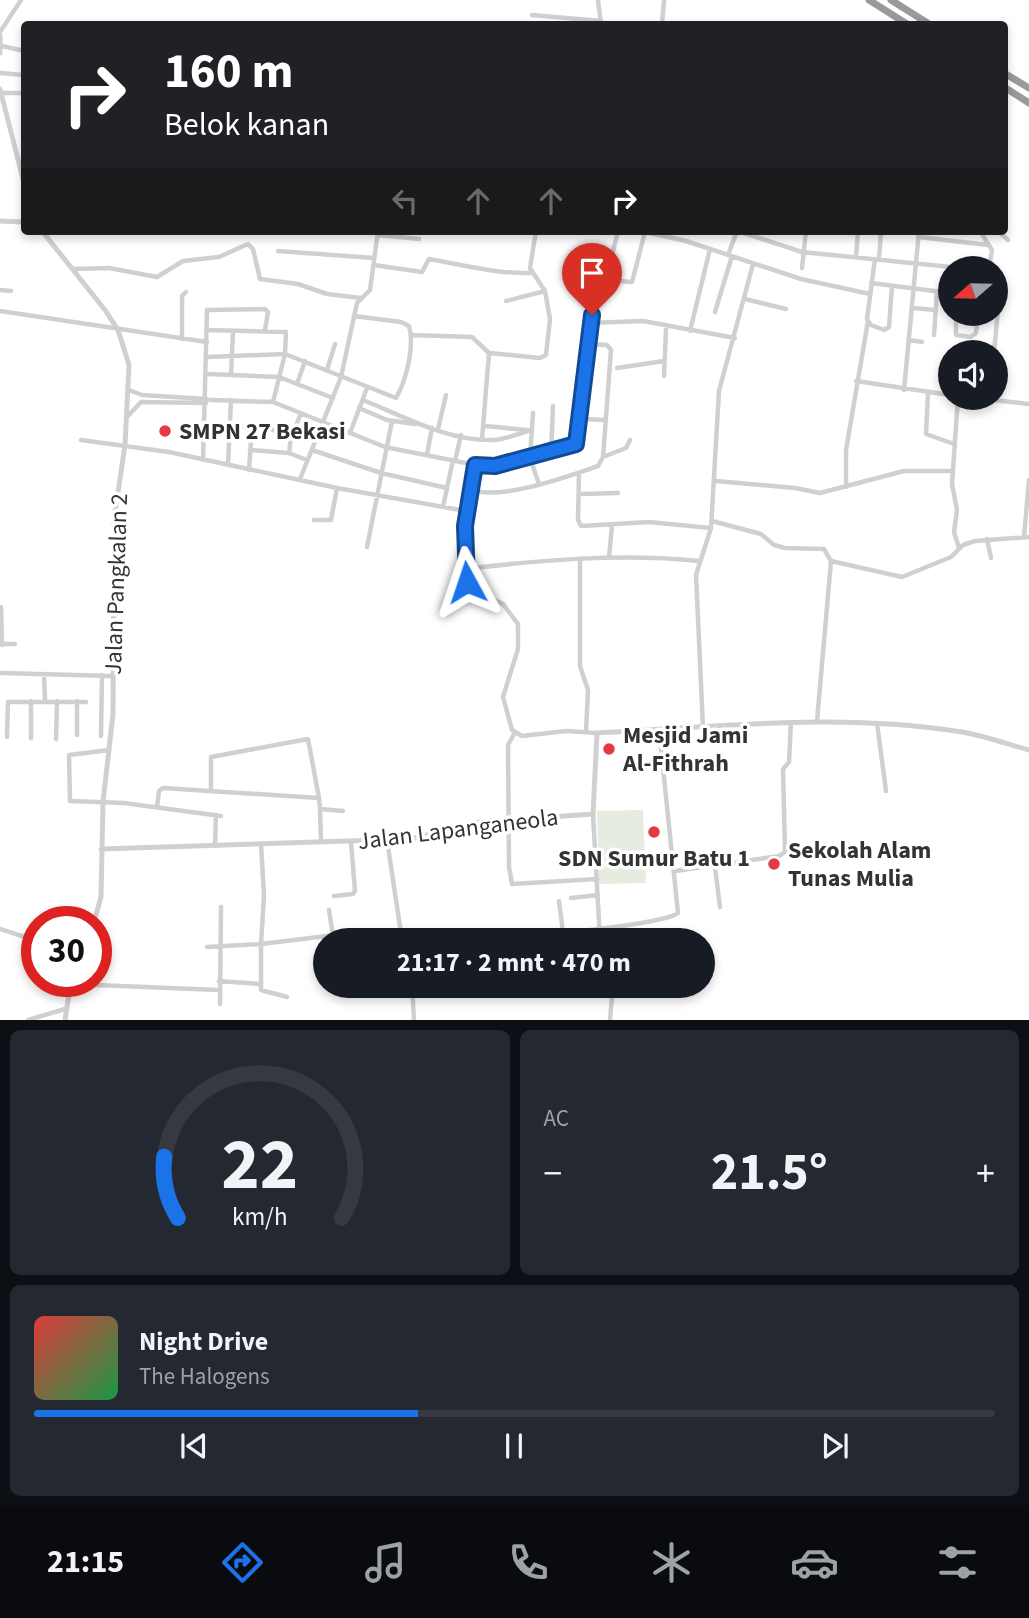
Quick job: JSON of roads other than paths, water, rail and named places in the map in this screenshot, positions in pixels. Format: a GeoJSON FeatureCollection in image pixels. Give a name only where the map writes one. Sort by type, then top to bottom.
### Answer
{"type":"FeatureCollection","features":[{"type":"Feature","properties":{"kind":"highway"},"geometry":{"type":"LineString","coordinates":[[869,0],[902,21]]}},
{"type":"Feature","properties":{"kind":"highway"},"geometry":{"type":"LineString","coordinates":[[891,0],[924,21]]}},
{"type":"Feature","properties":{"kind":"highway"},"geometry":{"type":"LineString","coordinates":[[1008,75],[1029,88]]}},
{"type":"Feature","properties":{"kind":"highway"},"geometry":{"type":"LineString","coordinates":[[1008,90],[1029,103]]}},
{"type":"Feature","properties":{"kind":"street"},"geometry":{"type":"LineString","coordinates":[[0,53],[0,34],[22,0]]}},
{"type":"Feature","properties":{"kind":"street"},"geometry":{"type":"LineString","coordinates":[[598,0],[601,21]]}},
{"type":"Feature","properties":{"kind":"street"},"geometry":{"type":"LineString","coordinates":[[662,21],[664,0]]}},
{"type":"Feature","properties":{"kind":"street"},"geometry":{"type":"LineString","coordinates":[[532,15],[584,21]]}},
{"type":"Feature","properties":{"kind":"street"},"geometry":{"type":"LineString","coordinates":[[2,46],[21,50]]}},
{"type":"Feature","properties":{"kind":"street"},"geometry":{"type":"LineString","coordinates":[[0,73],[21,75]]}},
{"type":"Feature","properties":{"kind":"street"},"geometry":{"type":"LineString","coordinates":[[21,93],[0,91],[21,172]]}},
{"type":"Feature","properties":{"kind":"street"},"geometry":{"type":"LineString","coordinates":[[0,221],[21,222]]}},
{"type":"Feature","properties":{"kind":"street","name":"Jalan Pangkalan 2"},"geometry":{"type":"LineString","coordinates":[[45,235],[118,330],[129,365],[125,445],[114,519],[113,676],[98,906]]}},
{"type":"Feature","properties":{"kind":"street"},"geometry":{"type":"LineString","coordinates":[[300,479],[341,377],[354,316],[361,298],[370,290],[378,235]]}},
{"type":"Feature","properties":{"kind":"street"},"geometry":{"type":"LineString","coordinates":[[392,235],[419,239]]}},
{"type":"Feature","properties":{"kind":"street"},"geometry":{"type":"LineString","coordinates":[[411,335],[472,337],[489,353],[540,358],[546,355],[550,319],[545,291],[531,272],[536,235]]}},
{"type":"Feature","properties":{"kind":"street"},"geometry":{"type":"LineString","coordinates":[[127,417],[142,402],[273,402],[385,447],[490,467],[574,446],[581,419],[589,323],[606,280],[617,235]]}},
{"type":"Feature","properties":{"kind":"street"},"geometry":{"type":"LineString","coordinates":[[606,280],[632,282],[644,235]]}},
{"type":"Feature","properties":{"kind":"street"},"geometry":{"type":"LineString","coordinates":[[656,235],[710,249],[800,279],[870,294]]}},
{"type":"Feature","properties":{"kind":"street"},"geometry":{"type":"LineString","coordinates":[[715,312],[737,235]]}},
{"type":"Feature","properties":{"kind":"street"},"geometry":{"type":"LineString","coordinates":[[751,235],[802,251],[938,265]]}},
{"type":"Feature","properties":{"kind":"street"},"geometry":{"type":"LineString","coordinates":[[802,268],[805,235]]}},
{"type":"Feature","properties":{"kind":"street"},"geometry":{"type":"LineString","coordinates":[[856,257],[858,235]]}},
{"type":"Feature","properties":{"kind":"street"},"geometry":{"type":"LineString","coordinates":[[846,487],[846,450],[880,235]]}},
{"type":"Feature","properties":{"kind":"street"},"geometry":{"type":"LineString","coordinates":[[904,390],[919,235]]}},
{"type":"Feature","properties":{"kind":"street"},"geometry":{"type":"LineString","coordinates":[[925,235],[988,245]]}},
{"type":"Feature","properties":{"kind":"street"},"geometry":{"type":"LineString","coordinates":[[982,235],[992,250],[991,256]]}},
{"type":"Feature","properties":{"kind":"street"},"geometry":{"type":"LineString","coordinates":[[1002,235],[1008,240]]}},
{"type":"Feature","properties":{"kind":"street"},"geometry":{"type":"LineString","coordinates":[[73,269],[109,268],[157,276],[183,261],[219,257],[248,244],[253,249],[260,279],[298,284],[327,294],[361,298]]}},
{"type":"Feature","properties":{"kind":"street"},"geometry":{"type":"LineString","coordinates":[[690,331],[710,249]]}},
{"type":"Feature","properties":{"kind":"street"},"geometry":{"type":"LineString","coordinates":[[278,251],[374,258]]}},
{"type":"Feature","properties":{"kind":"street"},"geometry":{"type":"LineString","coordinates":[[374,265],[422,272],[429,259],[472,265],[503,274],[531,272]]}},
{"type":"Feature","properties":{"kind":"street"},"geometry":{"type":"LineString","coordinates":[[703,726],[701,636],[696,588],[699,561],[712,521],[716,481],[717,403],[753,264]]}},
{"type":"Feature","properties":{"kind":"street"},"geometry":{"type":"LineString","coordinates":[[871,283],[937,291],[934,335]]}},
{"type":"Feature","properties":{"kind":"street"},"geometry":{"type":"LineString","coordinates":[[868,321],[884,330],[888,329],[892,286]]}},
{"type":"Feature","properties":{"kind":"street"},"geometry":{"type":"LineString","coordinates":[[0,290],[11,291]]}},
{"type":"Feature","properties":{"kind":"street"},"geometry":{"type":"LineString","coordinates":[[506,301],[545,291]]}},
{"type":"Feature","properties":{"kind":"street"},"geometry":{"type":"LineString","coordinates":[[182,339],[181,297],[186,292]]}},
{"type":"Feature","properties":{"kind":"street"},"geometry":{"type":"LineString","coordinates":[[745,299],[786,309]]}},
{"type":"Feature","properties":{"kind":"street"},"geometry":{"type":"LineString","coordinates":[[913,308],[935,310]]}},
{"type":"Feature","properties":{"kind":"street"},"geometry":{"type":"LineString","coordinates":[[204,460],[208,374],[207,310],[267,310],[265,330]]}},
{"type":"Feature","properties":{"kind":"street"},"geometry":{"type":"LineString","coordinates":[[0,311],[207,342]]}},
{"type":"Feature","properties":{"kind":"street"},"geometry":{"type":"LineString","coordinates":[[207,357],[285,354],[393,398],[398,397],[406,371],[411,335],[405,323],[354,316]]}},
{"type":"Feature","properties":{"kind":"street"},"geometry":{"type":"LineString","coordinates":[[589,323],[643,321],[666,328],[735,338]]}},
{"type":"Feature","properties":{"kind":"street"},"geometry":{"type":"LineString","coordinates":[[956,326],[956,335],[971,337],[976,333],[977,326]]}},
{"type":"Feature","properties":{"kind":"street"},"geometry":{"type":"LineString","coordinates":[[664,376],[666,328]]}},
{"type":"Feature","properties":{"kind":"street"},"geometry":{"type":"LineString","coordinates":[[207,330],[286,332],[285,354],[273,402]]}},
{"type":"Feature","properties":{"kind":"street"},"geometry":{"type":"LineString","coordinates":[[231,375],[233,331]]}},
{"type":"Feature","properties":{"kind":"street"},"geometry":{"type":"LineString","coordinates":[[909,340],[922,342]]}},
{"type":"Feature","properties":{"kind":"street"},"geometry":{"type":"LineString","coordinates":[[327,370],[335,344]]}},
{"type":"Feature","properties":{"kind":"street"},"geometry":{"type":"LineString","coordinates":[[470,489],[489,494],[539,484],[598,467],[603,457],[611,350],[607,345],[587,344]]}},
{"type":"Feature","properties":{"kind":"street"},"geometry":{"type":"LineString","coordinates":[[482,439],[489,353]]}},
{"type":"Feature","properties":{"kind":"street"},"geometry":{"type":"LineString","coordinates":[[297,384],[305,361]]}},
{"type":"Feature","properties":{"kind":"street"},"geometry":{"type":"LineString","coordinates":[[617,368],[664,361]]}},
{"type":"Feature","properties":{"kind":"street"},"geometry":{"type":"LineString","coordinates":[[208,374],[279,377],[333,398]]}},
{"type":"Feature","properties":{"kind":"street"},"geometry":{"type":"LineString","coordinates":[[856,380],[938,394]]}},
{"type":"Feature","properties":{"kind":"street"},"geometry":{"type":"LineString","coordinates":[[350,433],[367,388]]}},
{"type":"Feature","properties":{"kind":"street"},"geometry":{"type":"LineString","coordinates":[[129,390],[142,395],[207,401]]}},
{"type":"Feature","properties":{"kind":"street"},"geometry":{"type":"LineString","coordinates":[[928,393],[926,434],[954,444]]}},
{"type":"Feature","properties":{"kind":"street"},"geometry":{"type":"LineString","coordinates":[[142,395],[142,402]]}},
{"type":"Feature","properties":{"kind":"street"},"geometry":{"type":"LineString","coordinates":[[427,454],[446,395]]}},
{"type":"Feature","properties":{"kind":"street"},"geometry":{"type":"LineString","coordinates":[[228,465],[231,400]]}},
{"type":"Feature","properties":{"kind":"street"},"geometry":{"type":"LineString","coordinates":[[363,400],[421,425],[482,439],[495,440],[531,430]]}},
{"type":"Feature","properties":{"kind":"street"},"geometry":{"type":"LineString","coordinates":[[1008,401],[1029,404]]}},
{"type":"Feature","properties":{"kind":"street"},"geometry":{"type":"LineString","coordinates":[[551,453],[553,406]]}},
{"type":"Feature","properties":{"kind":"street"},"geometry":{"type":"LineString","coordinates":[[359,408],[392,421],[421,425]]}},
{"type":"Feature","properties":{"kind":"street"},"geometry":{"type":"LineString","coordinates":[[957,410],[952,471],[957,510],[954,532],[959,548]]}},
{"type":"Feature","properties":{"kind":"street"},"geometry":{"type":"LineString","coordinates":[[289,453],[291,438],[301,413]]}},
{"type":"Feature","properties":{"kind":"street"},"geometry":{"type":"LineString","coordinates":[[533,413],[530,458],[539,484]]}},
{"type":"Feature","properties":{"kind":"street"},"geometry":{"type":"LineString","coordinates":[[581,419],[606,420]]}},
{"type":"Feature","properties":{"kind":"street"},"geometry":{"type":"LineString","coordinates":[[367,547],[392,421]]}},
{"type":"Feature","properties":{"kind":"street"},"geometry":{"type":"LineString","coordinates":[[485,426],[531,430]]}},
{"type":"Feature","properties":{"kind":"street"},"geometry":{"type":"LineString","coordinates":[[230,427],[270,428],[291,438]]}},
{"type":"Feature","properties":{"kind":"street"},"geometry":{"type":"LineString","coordinates":[[249,470],[252,427]]}},
{"type":"Feature","properties":{"kind":"street"},"geometry":{"type":"LineString","coordinates":[[443,507],[461,435]]}},
{"type":"Feature","properties":{"kind":"street"},"geometry":{"type":"LineString","coordinates":[[81,440],[125,445],[466,511]]}},
{"type":"Feature","properties":{"kind":"street"},"geometry":{"type":"LineString","coordinates":[[603,457],[626,448],[630,440]]}},
{"type":"Feature","properties":{"kind":"street"},"geometry":{"type":"LineString","coordinates":[[250,450],[289,453],[307,460]]}},
{"type":"Feature","properties":{"kind":"street"},"geometry":{"type":"LineString","coordinates":[[312,450],[381,473],[447,488]]}},
{"type":"Feature","properties":{"kind":"street"},"geometry":{"type":"LineString","coordinates":[[475,465],[466,511],[465,569],[471,589],[503,604],[518,625],[518,649],[503,696],[514,733],[508,745],[509,867],[512,884],[597,879]]}},
{"type":"Feature","properties":{"kind":"street"},"geometry":{"type":"LineString","coordinates":[[716,481],[795,488],[820,493],[904,471],[952,471]]}},
{"type":"Feature","properties":{"kind":"street"},"geometry":{"type":"LineString","coordinates":[[579,473],[580,525],[649,522],[711,528]]}},
{"type":"Feature","properties":{"kind":"street"},"geometry":{"type":"LineString","coordinates":[[831,561],[902,577],[951,557],[959,548],[987,539],[1027,537],[1029,480]]}},
{"type":"Feature","properties":{"kind":"street"},"geometry":{"type":"LineString","coordinates":[[314,520],[331,520],[337,488]]}},
{"type":"Feature","properties":{"kind":"street"},"geometry":{"type":"LineString","coordinates":[[580,494],[618,493]]}},
{"type":"Feature","properties":{"kind":"street"},"geometry":{"type":"LineString","coordinates":[[712,521],[761,534],[774,545],[785,548],[824,549],[831,561],[817,722]]}},
{"type":"Feature","properties":{"kind":"street"},"geometry":{"type":"LineString","coordinates":[[609,558],[612,525]]}},
{"type":"Feature","properties":{"kind":"street"},"geometry":{"type":"LineString","coordinates":[[987,539],[991,558]]}},
{"type":"Feature","properties":{"kind":"street"},"geometry":{"type":"LineString","coordinates":[[465,569],[609,558],[667,557],[699,561]]}},
{"type":"Feature","properties":{"kind":"street"},"geometry":{"type":"LineString","coordinates":[[580,559],[580,666],[588,690],[586,732]]}},
{"type":"Feature","properties":{"kind":"street"},"geometry":{"type":"LineString","coordinates":[[1,607],[1,645],[15,644]]}},
{"type":"Feature","properties":{"kind":"street"},"geometry":{"type":"LineString","coordinates":[[0,673],[113,676]]}},
{"type":"Feature","properties":{"kind":"street"},"geometry":{"type":"LineString","coordinates":[[44,674],[45,700]]}},
{"type":"Feature","properties":{"kind":"street"},"geometry":{"type":"LineString","coordinates":[[101,736],[102,676]]}},
{"type":"Feature","properties":{"kind":"street"},"geometry":{"type":"LineString","coordinates":[[31,701],[31,738]]}},
{"type":"Feature","properties":{"kind":"street"},"geometry":{"type":"LineString","coordinates":[[56,739],[57,701]]}},
{"type":"Feature","properties":{"kind":"street"},"geometry":{"type":"LineString","coordinates":[[77,701],[77,735]]}},
{"type":"Feature","properties":{"kind":"street"},"geometry":{"type":"LineString","coordinates":[[7,737],[7,702],[86,702]]}},
{"type":"Feature","properties":{"kind":"street"},"geometry":{"type":"LineString","coordinates":[[514,733],[522,736],[791,722],[877,723],[966,733],[1029,750]]}},
{"type":"Feature","properties":{"kind":"street"},"geometry":{"type":"LineString","coordinates":[[675,872],[715,867],[726,862],[779,856],[785,852],[783,769],[789,762],[791,722]]}},
{"type":"Feature","properties":{"kind":"street"},"geometry":{"type":"LineString","coordinates":[[877,723],[886,791]]}},
{"type":"Feature","properties":{"kind":"street"},"geometry":{"type":"LineString","coordinates":[[604,928],[676,915],[675,872],[659,729]]}},
{"type":"Feature","properties":{"kind":"street","name":"Jalan Lapanganeola"},"geometry":{"type":"LineString","coordinates":[[101,849],[418,838],[456,826],[509,819],[593,814],[597,733]]}},
{"type":"Feature","properties":{"kind":"street"},"geometry":{"type":"LineString","coordinates":[[211,789],[211,757],[308,739],[319,798],[320,842]]}},
{"type":"Feature","properties":{"kind":"street"},"geometry":{"type":"LineString","coordinates":[[110,750],[69,755],[70,801],[157,807],[219,815],[215,847]]}},
{"type":"Feature","properties":{"kind":"street"},"geometry":{"type":"LineString","coordinates":[[157,807],[159,791],[163,788],[319,798]]}},
{"type":"Feature","properties":{"kind":"street"},"geometry":{"type":"LineString","coordinates":[[320,809],[343,811]]}},
{"type":"Feature","properties":{"kind":"street"},"geometry":{"type":"LineString","coordinates":[[593,814],[599,928]]}},
{"type":"Feature","properties":{"kind":"street"},"geometry":{"type":"LineString","coordinates":[[387,840],[400,928]]}},
{"type":"Feature","properties":{"kind":"street"},"geometry":{"type":"LineString","coordinates":[[334,896],[353,894],[355,891],[351,842]]}},
{"type":"Feature","properties":{"kind":"street"},"geometry":{"type":"LineString","coordinates":[[261,845],[264,895],[259,984],[262,992],[287,997]]}},
{"type":"Feature","properties":{"kind":"street"},"geometry":{"type":"LineString","coordinates":[[715,867],[720,907]]}},
{"type":"Feature","properties":{"kind":"street"},"geometry":{"type":"LineString","coordinates":[[571,898],[598,895]]}},
{"type":"Feature","properties":{"kind":"street"},"geometry":{"type":"LineString","coordinates":[[559,901],[562,928]]}},
{"type":"Feature","properties":{"kind":"street"},"geometry":{"type":"LineString","coordinates":[[220,1004],[218,990],[221,907]]}},
{"type":"Feature","properties":{"kind":"street"},"geometry":{"type":"LineString","coordinates":[[329,910],[332,928]]}},
{"type":"Feature","properties":{"kind":"street"},"geometry":{"type":"LineString","coordinates":[[0,929],[21,936]]}},
{"type":"Feature","properties":{"kind":"street"},"geometry":{"type":"LineString","coordinates":[[208,947],[313,938]]}},
{"type":"Feature","properties":{"kind":"street"},"geometry":{"type":"LineString","coordinates":[[219,981],[259,984]]}},
{"type":"Feature","properties":{"kind":"street"},"geometry":{"type":"LineString","coordinates":[[112,985],[218,990]]}},
{"type":"Feature","properties":{"kind":"street"},"geometry":{"type":"LineString","coordinates":[[65,1020],[68,997]]}},
{"type":"Feature","properties":{"kind":"street"},"geometry":{"type":"LineString","coordinates":[[413,998],[414,1020]]}},
{"type":"Feature","properties":{"kind":"street"},"geometry":{"type":"LineString","coordinates":[[610,1020],[612,998]]}},
{"type":"Feature","properties":{"kind":"street"},"geometry":{"type":"LineString","coordinates":[[28,1020],[65,1009]]}},
{"type":"Feature","properties":{"kind":"place","name":"SMPN 27 Bekasi"},"geometry":{"type":"Point","coordinates":[165,431]}},
{"type":"Feature","properties":{"kind":"place","name":"Mesjid Jami Al-Fithrah"},"geometry":{"type":"Point","coordinates":[609,749]}},
{"type":"Feature","properties":{"kind":"place","name":"SDN Sumur Batu 1"},"geometry":{"type":"Point","coordinates":[654,832]}},
{"type":"Feature","properties":{"kind":"place","name":"Sekolah Alam Tunas Mulia"},"geometry":{"type":"Point","coordinates":[774,864]}}]}
